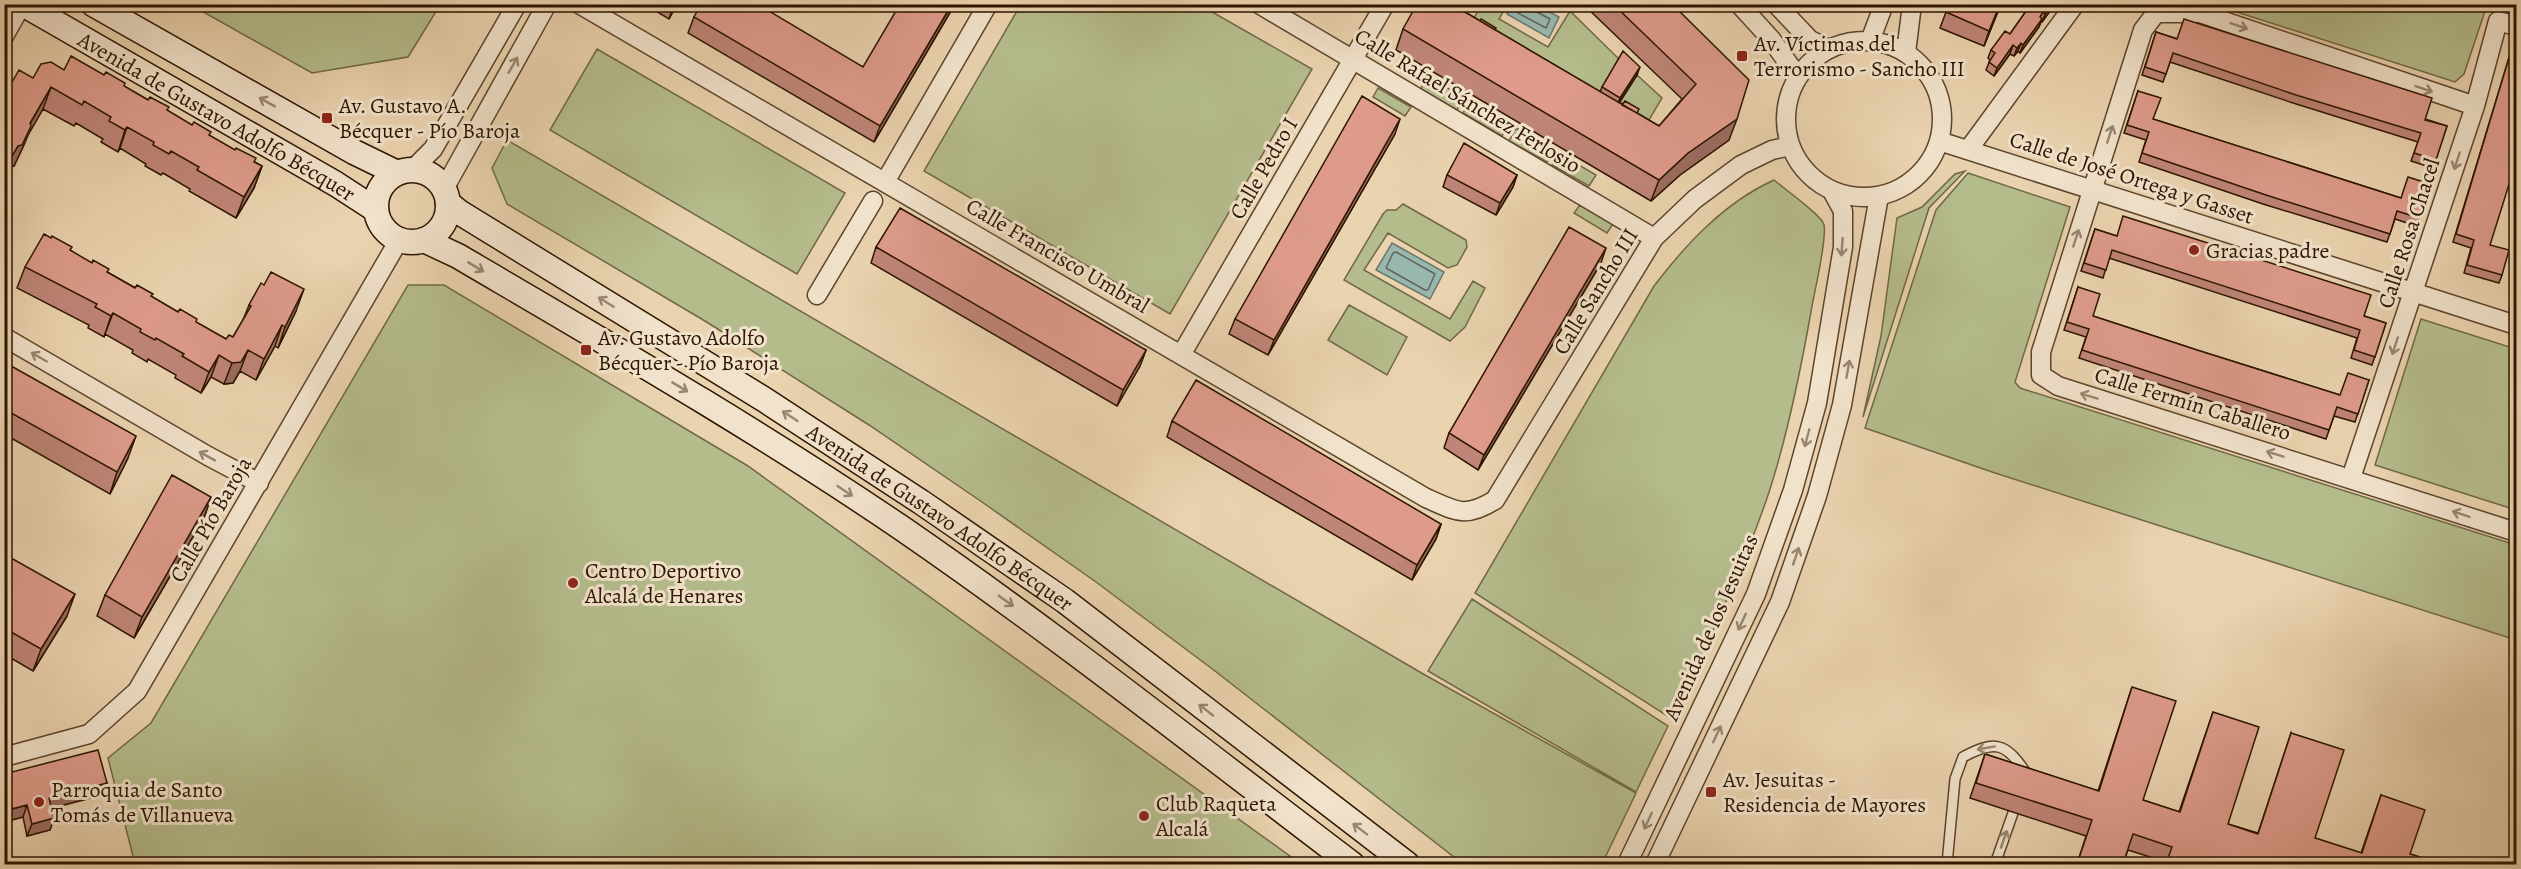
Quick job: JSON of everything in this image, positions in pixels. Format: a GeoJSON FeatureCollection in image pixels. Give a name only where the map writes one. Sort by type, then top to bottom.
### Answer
{"type":"FeatureCollection","features":[{"type":"Feature","properties":{"kind":"street"},"geometry":{"type":"LineString","coordinates":[[4,36],[23,4]]}},
{"type":"Feature","properties":{"kind":"street","name":"Avenida de Gustavo Adolfo Bécquer"},"geometry":{"type":"LineString","coordinates":[[23,4],[336,184],[376,210]]}},
{"type":"Feature","properties":{"kind":"street","name":"Avenida de Gustavo Adolfo Bécquer"},"geometry":{"type":"LineString","coordinates":[[93,4],[354,152],[404,172]]}},
{"type":"Feature","properties":{"kind":"street"},"geometry":{"type":"LineString","coordinates":[[404,172],[426,173],[437,180],[446,196],[447,215],[442,226],[435,234],[424,240],[413,242],[399,240],[387,232],[376,210],[380,189],[433,149],[517,4]]}},
{"type":"Feature","properties":{"kind":"street"},"geometry":{"type":"LineString","coordinates":[[446,196],[548,4]]}},
{"type":"Feature","properties":{"kind":"street","name":"Calle Francisco Umbral"},"geometry":{"type":"LineString","coordinates":[[579,4],[1426,498],[1453,510],[1476,512],[1495,500],[1509,480]]}},
{"type":"Feature","properties":{"kind":"street"},"geometry":{"type":"LineString","coordinates":[[885,182],[988,4]]}},
{"type":"Feature","properties":{"kind":"street","name":"Calle Rafael Sánchez Ferlosio"},"geometry":{"type":"LineString","coordinates":[[1259,4],[1654,238]]}},
{"type":"Feature","properties":{"kind":"street","name":"Calle Pedro I"},"geometry":{"type":"LineString","coordinates":[[1181,355],[1385,4]]}},
{"type":"Feature","properties":{"kind":"street"},"geometry":{"type":"LineString","coordinates":[[1739,4],[1771,39],[1798,77]]}},
{"type":"Feature","properties":{"kind":"street"},"geometry":{"type":"LineString","coordinates":[[1776,4],[1810,40],[1829,49]]}},
{"type":"Feature","properties":{"kind":"street"},"geometry":{"type":"LineString","coordinates":[[1870,41],[1884,4]]}},
{"type":"Feature","properties":{"kind":"street"},"geometry":{"type":"LineString","coordinates":[[1906,53],[1912,4]]}},
{"type":"Feature","properties":{"kind":"street"},"geometry":{"type":"LineString","coordinates":[[1968,150],[2075,4]]}},
{"type":"Feature","properties":{"kind":"street"},"geometry":{"type":"LineString","coordinates":[[2092,190],[2142,30],[2153,9],[2200,13],[2475,106]]}},
{"type":"Feature","properties":{"kind":"street","name":"Calle Rosa Chacel"},"geometry":{"type":"LineString","coordinates":[[2351,478],[2475,106],[2498,21],[2517,26]]}},
{"type":"Feature","properties":{"kind":"street"},"geometry":{"type":"LineString","coordinates":[[1870,41],[1889,45],[1906,53],[1925,70],[1938,93],[1942,118],[1939,141],[1933,156],[1913,180],[1901,188],[1879,196],[1855,197],[1832,191],[1808,174],[1790,146],[1785,119],[1788,99],[1798,77],[1811,61],[1829,49],[1848,42],[1870,41]]}},
{"type":"Feature","properties":{"kind":"street","name":"Calle de José Ortega y Gasset"},"geometry":{"type":"LineString","coordinates":[[1939,141],[2517,325]]}},
{"type":"Feature","properties":{"kind":"street","name":"Calle Sancho III"},"geometry":{"type":"LineString","coordinates":[[1509,480],[1654,238],[1695,199],[1741,165],[1772,150],[1790,146]]}},
{"type":"Feature","properties":{"kind":"street","name":"Calle Fermín Caballero"},"geometry":{"type":"LineString","coordinates":[[2092,190],[2040,352],[2041,375],[2058,386],[2517,532]]}},
{"type":"Feature","properties":{"kind":"street","name":"Avenida de los Jesuitas"},"geometry":{"type":"LineString","coordinates":[[1627,864],[1756,594],[1793,490],[1816,404],[1843,247],[1842,211],[1832,191]]}},
{"type":"Feature","properties":{"kind":"street","name":"Avenida de Gustavo Adolfo Bécquer"},"geometry":{"type":"LineString","coordinates":[[446,196],[459,212],[765,400],[921,502],[1065,601],[1407,864]]}},
{"type":"Feature","properties":{"kind":"street"},"geometry":{"type":"LineString","coordinates":[[1655,864],[1780,603],[1817,496],[1842,405],[1879,196]]}},
{"type":"Feature","properties":{"kind":"street"},"geometry":{"type":"LineString","coordinates":[[817,295],[873,201]]}},
{"type":"Feature","properties":{"kind":"street","name":"Calle Pío Baroja"},"geometry":{"type":"LineString","coordinates":[[4,757],[89,734],[137,691],[399,240]]}},
{"type":"Feature","properties":{"kind":"street","name":"Avenida de Gustavo Adolfo Bécquer"},"geometry":{"type":"LineString","coordinates":[[424,240],[458,256],[765,437],[902,528],[1042,626],[1352,864]]}},
{"type":"Feature","properties":{"kind":"street"},"geometry":{"type":"LineString","coordinates":[[4,337],[208,456],[259,483]]}},
{"type":"Feature","properties":{"kind":"lane"},"geometry":{"type":"LineString","coordinates":[[1947,864],[1955,779],[1963,758],[1982,746],[2001,746],[2014,755],[2026,772],[2024,778]]}},
{"type":"Feature","properties":{"kind":"lane"},"geometry":{"type":"LineString","coordinates":[[1995,864],[2013,813]]}},
{"type":"Feature","properties":{"kind":"green space"},"geometry":{"type":"Polygon","coordinates":[[[1021,4],[1200,5],[1312,69],[1170,314],[924,171],[1021,4]]]}},
{"type":"Feature","properties":{"kind":"green space"},"geometry":{"type":"Polygon","coordinates":[[[2487,4],[2464,74],[2455,82],[2215,5],[2487,4]]]}},
{"type":"Feature","properties":{"kind":"green space"},"geometry":{"type":"Polygon","coordinates":[[[191,5],[440,5],[408,57],[312,73],[191,5]]]}},
{"type":"Feature","properties":{"kind":"green space"},"geometry":{"type":"Polygon","coordinates":[[[1482,5],[1507,5],[1499,19],[1548,47],[1570,11],[1620,60],[1599,95],[1473,19],[1482,5]]]}},
{"type":"Feature","properties":{"kind":"green space"},"geometry":{"type":"Polygon","coordinates":[[[597,49],[845,193],[797,274],[550,130],[597,49]]]}},
{"type":"Feature","properties":{"kind":"green space"},"geometry":{"type":"Polygon","coordinates":[[[1637,75],[1662,98],[1649,120],[1620,102],[1637,75]]]}},
{"type":"Feature","properties":{"kind":"green space"},"geometry":{"type":"Polygon","coordinates":[[[1426,76],[1465,98],[1457,110],[1421,89],[1426,76]]]}},
{"type":"Feature","properties":{"kind":"green space"},"geometry":{"type":"Polygon","coordinates":[[[1378,88],[1411,107],[1405,116],[1373,97],[1378,88]]]}},
{"type":"Feature","properties":{"kind":"green space"},"geometry":{"type":"Polygon","coordinates":[[[1470,101],[1509,123],[1502,136],[1463,113],[1470,101]]]}},
{"type":"Feature","properties":{"kind":"green space"},"geometry":{"type":"Polygon","coordinates":[[[1516,128],[1555,150],[1547,162],[1509,141],[1516,128]]]}},
{"type":"Feature","properties":{"kind":"green space"},"geometry":{"type":"Polygon","coordinates":[[[507,140],[1425,675],[1636,793],[1602,864],[1463,864],[1215,671],[1096,582],[982,502],[869,425],[705,321],[507,204],[492,168],[507,140]]]}},
{"type":"Feature","properties":{"kind":"green space"},"geometry":{"type":"Polygon","coordinates":[[[1560,154],[1596,175],[1589,186],[1552,165],[1560,154]]]}},
{"type":"Feature","properties":{"kind":"green space"},"geometry":{"type":"Polygon","coordinates":[[[1965,171],[1929,208],[1863,417],[1881,336],[1897,218],[1922,207],[1955,174],[1965,171]]]}},
{"type":"Feature","properties":{"kind":"green space"},"geometry":{"type":"Polygon","coordinates":[[[1968,173],[2070,207],[2015,382],[2020,388],[2516,545],[2516,640],[1992,472],[1865,428],[1936,210],[1968,173]]]}},
{"type":"Feature","properties":{"kind":"green space"},"geometry":{"type":"Polygon","coordinates":[[[1774,180],[1822,221],[1824,242],[1820,265],[1793,404],[1766,501],[1734,584],[1672,719],[1475,593],[1654,286],[1679,255],[1708,225],[1739,200],[1774,180]]]}},
{"type":"Feature","properties":{"kind":"green space"},"geometry":{"type":"Polygon","coordinates":[[[1403,204],[1466,240],[1467,247],[1457,265],[1448,268],[1388,233],[1364,270],[1450,319],[1473,281],[1485,288],[1465,327],[1450,341],[1344,280],[1383,214],[1387,210],[1396,210],[1403,204]]]}},
{"type":"Feature","properties":{"kind":"green space"},"geometry":{"type":"Polygon","coordinates":[[[1580,205],[1613,224],[1607,233],[1574,213],[1580,205]]]}},
{"type":"Feature","properties":{"kind":"green space","name":"Centro Deportivo Alcalá de Henares"},"geometry":{"type":"Polygon","coordinates":[[[408,285],[444,285],[748,466],[1301,864],[135,864],[108,758],[151,723],[408,285]]]}},
{"type":"Feature","properties":{"kind":"green space"},"geometry":{"type":"Polygon","coordinates":[[[1349,305],[1407,337],[1387,375],[1328,340],[1349,305]]]}},
{"type":"Feature","properties":{"kind":"green space"},"geometry":{"type":"Polygon","coordinates":[[[2421,319],[2516,349],[2516,510],[2375,465],[2421,319]]]}},
{"type":"Feature","properties":{"kind":"green space"},"geometry":{"type":"Polygon","coordinates":[[[1472,599],[1668,726],[1636,792],[1428,671],[1472,599]]]}},
{"type":"Feature","properties":{"kind":"water"},"geometry":{"type":"Polygon","coordinates":[[[1514,4],[1536,5],[1559,17],[1549,38],[1507,14],[1514,4]]]}},
{"type":"Feature","properties":{"kind":"water"},"geometry":{"type":"Polygon","coordinates":[[[1392,243],[1444,272],[1430,299],[1376,270],[1392,243]]]}},
{"type":"Feature","properties":{"kind":"building"},"geometry":{"type":"Polygon","coordinates":[[[701,4],[757,4],[863,67],[900,4],[952,4],[880,126],[694,17],[701,4]]]}},
{"type":"Feature","properties":{"kind":"building"},"geometry":{"type":"Polygon","coordinates":[[[1417,4],[1467,4],[1463,11],[1659,126],[1696,84],[1613,4],[1672,4],[1749,80],[1737,119],[1688,153],[1659,180],[1403,29],[1417,4]]]}},
{"type":"Feature","properties":{"kind":"building"},"geometry":{"type":"Polygon","coordinates":[[[1949,4],[2000,4],[1989,31],[1946,12],[1949,4]]]}},
{"type":"Feature","properties":{"kind":"building"},"geometry":{"type":"Polygon","coordinates":[[[2031,4],[2052,4],[2045,14],[2043,12],[2040,17],[2042,19],[2023,45],[2021,43],[2017,48],[2013,45],[1997,68],[1989,62],[1995,53],[1991,50],[2005,31],[2010,34],[2031,4]]]}},
{"type":"Feature","properties":{"kind":"building"},"geometry":{"type":"Polygon","coordinates":[[[1481,19],[1496,28],[1495,30],[1480,21],[1481,19]]]}},
{"type":"Feature","properties":{"kind":"building"},"geometry":{"type":"Polygon","coordinates":[[[2184,19],[2432,98],[2425,120],[2447,126],[2436,160],[2414,153],[2421,133],[2296,95],[2173,53],[2166,74],[2145,67],[2156,32],[2177,39],[2184,19]]]}},
{"type":"Feature","properties":{"kind":"building"},"geometry":{"type":"Polygon","coordinates":[[[1623,51],[1640,67],[1620,98],[1602,87],[1623,51]]]}},
{"type":"Feature","properties":{"kind":"building"},"geometry":{"type":"Polygon","coordinates":[[[2511,51],[2517,53],[2517,159],[2490,245],[2509,250],[2502,275],[2467,265],[2474,240],[2456,234],[2511,51]]]}},
{"type":"Feature","properties":{"kind":"building"},"geometry":{"type":"Polygon","coordinates":[[[71,56],[104,75],[106,72],[148,100],[150,97],[169,107],[167,110],[192,125],[194,122],[211,132],[209,135],[235,150],[236,148],[256,158],[254,162],[262,166],[244,197],[197,170],[199,167],[171,151],[169,154],[153,145],[154,142],[127,127],[125,130],[109,121],[111,117],[84,101],[82,105],[51,87],[30,123],[31,126],[22,145],[18,146],[11,158],[4,154],[4,96],[19,70],[33,78],[41,64],[51,62],[64,70],[71,56]]]}},
{"type":"Feature","properties":{"kind":"building"},"geometry":{"type":"Polygon","coordinates":[[[2138,91],[2161,98],[2153,119],[2401,198],[2408,177],[2430,184],[2419,218],[2397,211],[2390,234],[2142,153],[2149,132],[2127,125],[2138,91]]]}},
{"type":"Feature","properties":{"kind":"building"},"geometry":{"type":"Polygon","coordinates":[[[1362,96],[1400,119],[1274,340],[1235,319],[1362,96]]]}},
{"type":"Feature","properties":{"kind":"building"},"geometry":{"type":"Polygon","coordinates":[[[1625,101],[1639,109],[1637,113],[1622,105],[1625,101]]]}},
{"type":"Feature","properties":{"kind":"building"},"geometry":{"type":"Polygon","coordinates":[[[1464,143],[1517,175],[1500,203],[1447,175],[1464,143]]]}},
{"type":"Feature","properties":{"kind":"building"},"geometry":{"type":"Polygon","coordinates":[[[900,208],[1146,350],[1123,390],[876,247],[900,208]]]}},
{"type":"Feature","properties":{"kind":"building"},"geometry":{"type":"Polygon","coordinates":[[[2123,216],[2371,295],[2364,316],[2386,323],[2375,357],[2354,350],[2360,330],[2112,250],[2106,270],[2084,263],[2095,229],[2117,236],[2123,216]]]}},
{"type":"Feature","properties":{"kind":"building"},"geometry":{"type":"Polygon","coordinates":[[[1569,227],[1606,248],[1484,455],[1449,433],[1569,227]]]}},
{"type":"Feature","properties":{"kind":"building"},"geometry":{"type":"Polygon","coordinates":[[[44,234],[72,247],[70,250],[92,263],[93,260],[109,269],[107,272],[135,288],[137,285],[153,294],[151,296],[178,312],[180,309],[197,319],[196,322],[226,339],[229,335],[233,337],[261,283],[264,285],[271,272],[304,289],[285,327],[282,325],[264,359],[248,350],[241,362],[232,363],[219,355],[209,372],[182,356],[184,354],[140,332],[141,329],[113,313],[111,316],[95,307],[97,304],[25,267],[44,234]]]}},
{"type":"Feature","properties":{"kind":"building"},"geometry":{"type":"Polygon","coordinates":[[[2078,287],[2100,294],[2093,316],[2197,350],[2340,395],[2348,373],[2369,380],[2358,414],[2337,407],[2329,430],[2082,350],[2089,329],[2067,322],[2078,287]]]}},
{"type":"Feature","properties":{"kind":"building"},"geometry":{"type":"Polygon","coordinates":[[[4,362],[136,436],[117,472],[4,409],[4,362]]]}},
{"type":"Feature","properties":{"kind":"building"},"geometry":{"type":"Polygon","coordinates":[[[1196,380],[1441,524],[1417,565],[1172,421],[1196,380]]]}},
{"type":"Feature","properties":{"kind":"building"},"geometry":{"type":"Polygon","coordinates":[[[172,475],[211,497],[142,617],[105,595],[172,475]]]}},
{"type":"Feature","properties":{"kind":"building"},"geometry":{"type":"Polygon","coordinates":[[[4,554],[75,594],[41,649],[4,628],[4,554]]]}},
{"type":"Feature","properties":{"kind":"building"},"geometry":{"type":"Polygon","coordinates":[[[2132,687],[2176,701],[2143,800],[2180,812],[2213,712],[2259,727],[2228,824],[2258,834],[2291,733],[2344,750],[2315,838],[2362,853],[2381,795],[2425,810],[2410,854],[2442,864],[2222,864],[2215,862],[2215,864],[2166,864],[2172,847],[2133,834],[2123,864],[2077,864],[2092,820],[1976,783],[1985,754],[2099,791],[2132,687]]]}},
{"type":"Feature","properties":{"kind":"building","name":"Parroquia de Santo Tomás de Villanueva"},"geometry":{"type":"Polygon","coordinates":[[[98,750],[107,783],[49,798],[54,818],[32,824],[27,805],[4,811],[4,774],[98,750]]]}},
{"type":"Feature","properties":{"kind":"place","name":"Av. Víctimas del Terrorismo - Sancho III"},"geometry":{"type":"Point","coordinates":[1742,56]}},
{"type":"Feature","properties":{"kind":"place","name":"Av. Gustavo A. Bécquer - Pío Baroja"},"geometry":{"type":"Point","coordinates":[327,118]}},
{"type":"Feature","properties":{"kind":"place","name":"Gracias padre"},"geometry":{"type":"Point","coordinates":[2194,250]}},
{"type":"Feature","properties":{"kind":"place","name":"Av. Gustavo Adolfo Bécquer - Pío Baroja"},"geometry":{"type":"Point","coordinates":[586,350]}},
{"type":"Feature","properties":{"kind":"place","name":"Centro Deportivo Alcalá de Henares"},"geometry":{"type":"Point","coordinates":[573,583]}},
{"type":"Feature","properties":{"kind":"place","name":"Av. Jesuitas - Residencia de Mayores"},"geometry":{"type":"Point","coordinates":[1711,792]}},
{"type":"Feature","properties":{"kind":"place","name":"Parroquia de Santo Tomás de Villanueva"},"geometry":{"type":"Point","coordinates":[39,802]}},
{"type":"Feature","properties":{"kind":"place","name":"Club Raqueta Alcalá"},"geometry":{"type":"Point","coordinates":[1144,816]}}]}
